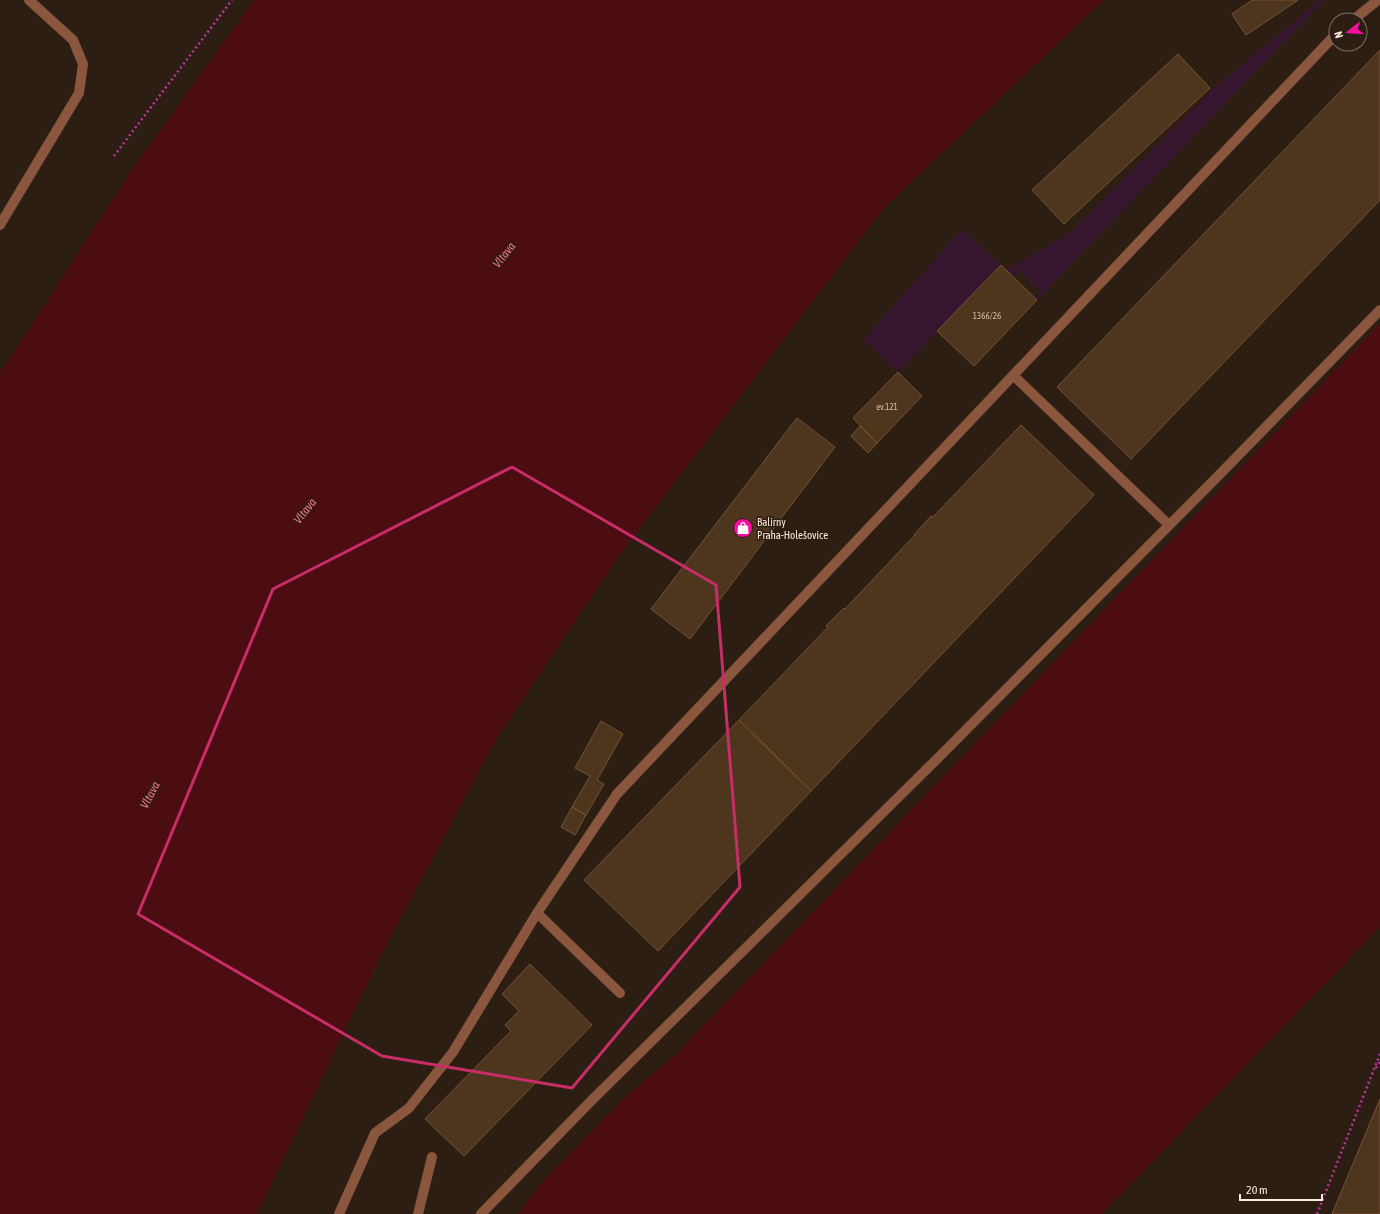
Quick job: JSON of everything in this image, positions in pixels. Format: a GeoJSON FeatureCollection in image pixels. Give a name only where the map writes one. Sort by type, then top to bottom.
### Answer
{"type":"FeatureCollection","features":[{"type":"Feature","properties":{"kind":"lane"},"geometry":{"type":"LineString","coordinates":[[0,225],[79,93],[83,64],[73,40],[29,0]]}},
{"type":"Feature","properties":{"kind":"lane"},"geometry":{"type":"LineString","coordinates":[[1364,12],[1378,0]]}},
{"type":"Feature","properties":{"kind":"lane"},"geometry":{"type":"LineString","coordinates":[[339,1214],[375,1133],[409,1108],[453,1052],[537,912],[617,794],[1328,42]]}},
{"type":"Feature","properties":{"kind":"lane"},"geometry":{"type":"LineString","coordinates":[[481,1214],[590,1101],[1018,677],[1380,310]]}},
{"type":"Feature","properties":{"kind":"lane"},"geometry":{"type":"LineString","coordinates":[[1013,375],[1169,525]]}},
{"type":"Feature","properties":{"kind":"lane"},"geometry":{"type":"LineString","coordinates":[[537,912],[620,993]]}},
{"type":"Feature","properties":{"kind":"lane"},"geometry":{"type":"LineString","coordinates":[[418,1214],[432,1157]]}},
{"type":"Feature","properties":{"kind":"path"},"geometry":{"type":"LineString","coordinates":[[114,156],[232,0]]}},
{"type":"Feature","properties":{"kind":"path"},"geometry":{"type":"LineString","coordinates":[[1317,1214],[1380,1054]]}},
{"type":"Feature","properties":{"kind":"path"},"geometry":{"type":"LineString","coordinates":[[1372,1074],[1380,1061]]}},
{"type":"Feature","properties":{"kind":"highlighted area"},"geometry":{"type":"Polygon","coordinates":[[[512,467],[716,585],[740,887],[572,1088],[382,1056],[138,914],[273,589],[512,467]]]}},
{"type":"Feature","properties":{"kind":"shaded area"},"geometry":{"type":"Polygon","coordinates":[[[1320,0],[1326,0],[1037,300],[1034,298],[1041,291],[1019,270],[1013,277],[1006,270],[1069,234],[1214,88],[1320,0]]]}},
{"type":"Feature","properties":{"kind":"shaded area"},"geometry":{"type":"Polygon","coordinates":[[[962,229],[1001,265],[898,372],[864,339],[962,229]]]}},
{"type":"Feature","properties":{"kind":"water","name":"Vltava"},"geometry":{"type":"Polygon","coordinates":[[[254,0],[1104,0],[884,208],[618,557],[498,736],[381,955],[257,1214],[0,1214],[0,369],[2,370],[133,168],[254,0]]]}},
{"type":"Feature","properties":{"kind":"water"},"geometry":{"type":"Polygon","coordinates":[[[1380,323],[1380,927],[1102,1214],[518,1214],[543,1181],[625,1097],[676,1054],[1380,323]]]}},
{"type":"Feature","properties":{"kind":"building"},"geometry":{"type":"Polygon","coordinates":[[[1252,0],[1298,0],[1246,35],[1232,14],[1252,0]]]}},
{"type":"Feature","properties":{"kind":"building"},"geometry":{"type":"Polygon","coordinates":[[[1380,50],[1380,200],[1131,459],[1057,387],[1380,50]]]}},
{"type":"Feature","properties":{"kind":"building"},"geometry":{"type":"Polygon","coordinates":[[[1178,54],[1210,88],[1064,224],[1032,190],[1178,54]]]}},
{"type":"Feature","properties":{"kind":"building"},"geometry":{"type":"Polygon","coordinates":[[[1001,265],[1037,300],[974,366],[937,331],[1001,265]]]}},
{"type":"Feature","properties":{"kind":"building"},"geometry":{"type":"Polygon","coordinates":[[[898,372],[922,396],[877,443],[853,418],[898,372]]]}},
{"type":"Feature","properties":{"kind":"building","name":"Balírny Praha-Holešovice"},"geometry":{"type":"Polygon","coordinates":[[[797,418],[835,447],[690,639],[651,609],[797,418]]]}},
{"type":"Feature","properties":{"kind":"building"},"geometry":{"type":"Polygon","coordinates":[[[1021,425],[1094,495],[811,791],[739,720],[828,627],[826,626],[844,608],[845,609],[915,535],[931,516],[933,517],[1021,425]]]}},
{"type":"Feature","properties":{"kind":"building"},"geometry":{"type":"Polygon","coordinates":[[[860,426],[877,443],[868,453],[851,436],[860,426]]]}},
{"type":"Feature","properties":{"kind":"building"},"geometry":{"type":"Polygon","coordinates":[[[739,720],[811,791],[658,951],[584,880],[739,720]]]}},
{"type":"Feature","properties":{"kind":"building"},"geometry":{"type":"Polygon","coordinates":[[[601,721],[623,734],[597,780],[604,784],[586,815],[572,807],[590,776],[575,768],[601,721]]]}},
{"type":"Feature","properties":{"kind":"building"},"geometry":{"type":"Polygon","coordinates":[[[572,807],[586,815],[575,835],[561,827],[572,807]]]}},
{"type":"Feature","properties":{"kind":"building"},"geometry":{"type":"Polygon","coordinates":[[[530,964],[592,1025],[464,1156],[425,1119],[511,1031],[505,1025],[519,1011],[502,994],[530,964]]]}},
{"type":"Feature","properties":{"kind":"building"},"geometry":{"type":"Polygon","coordinates":[[[1380,1099],[1380,1214],[1332,1214],[1380,1099]]]}},
{"type":"Feature","properties":{"kind":"place","name":"Balírny Praha-Holešovice"},"geometry":{"type":"Point","coordinates":[743,528]}}]}
